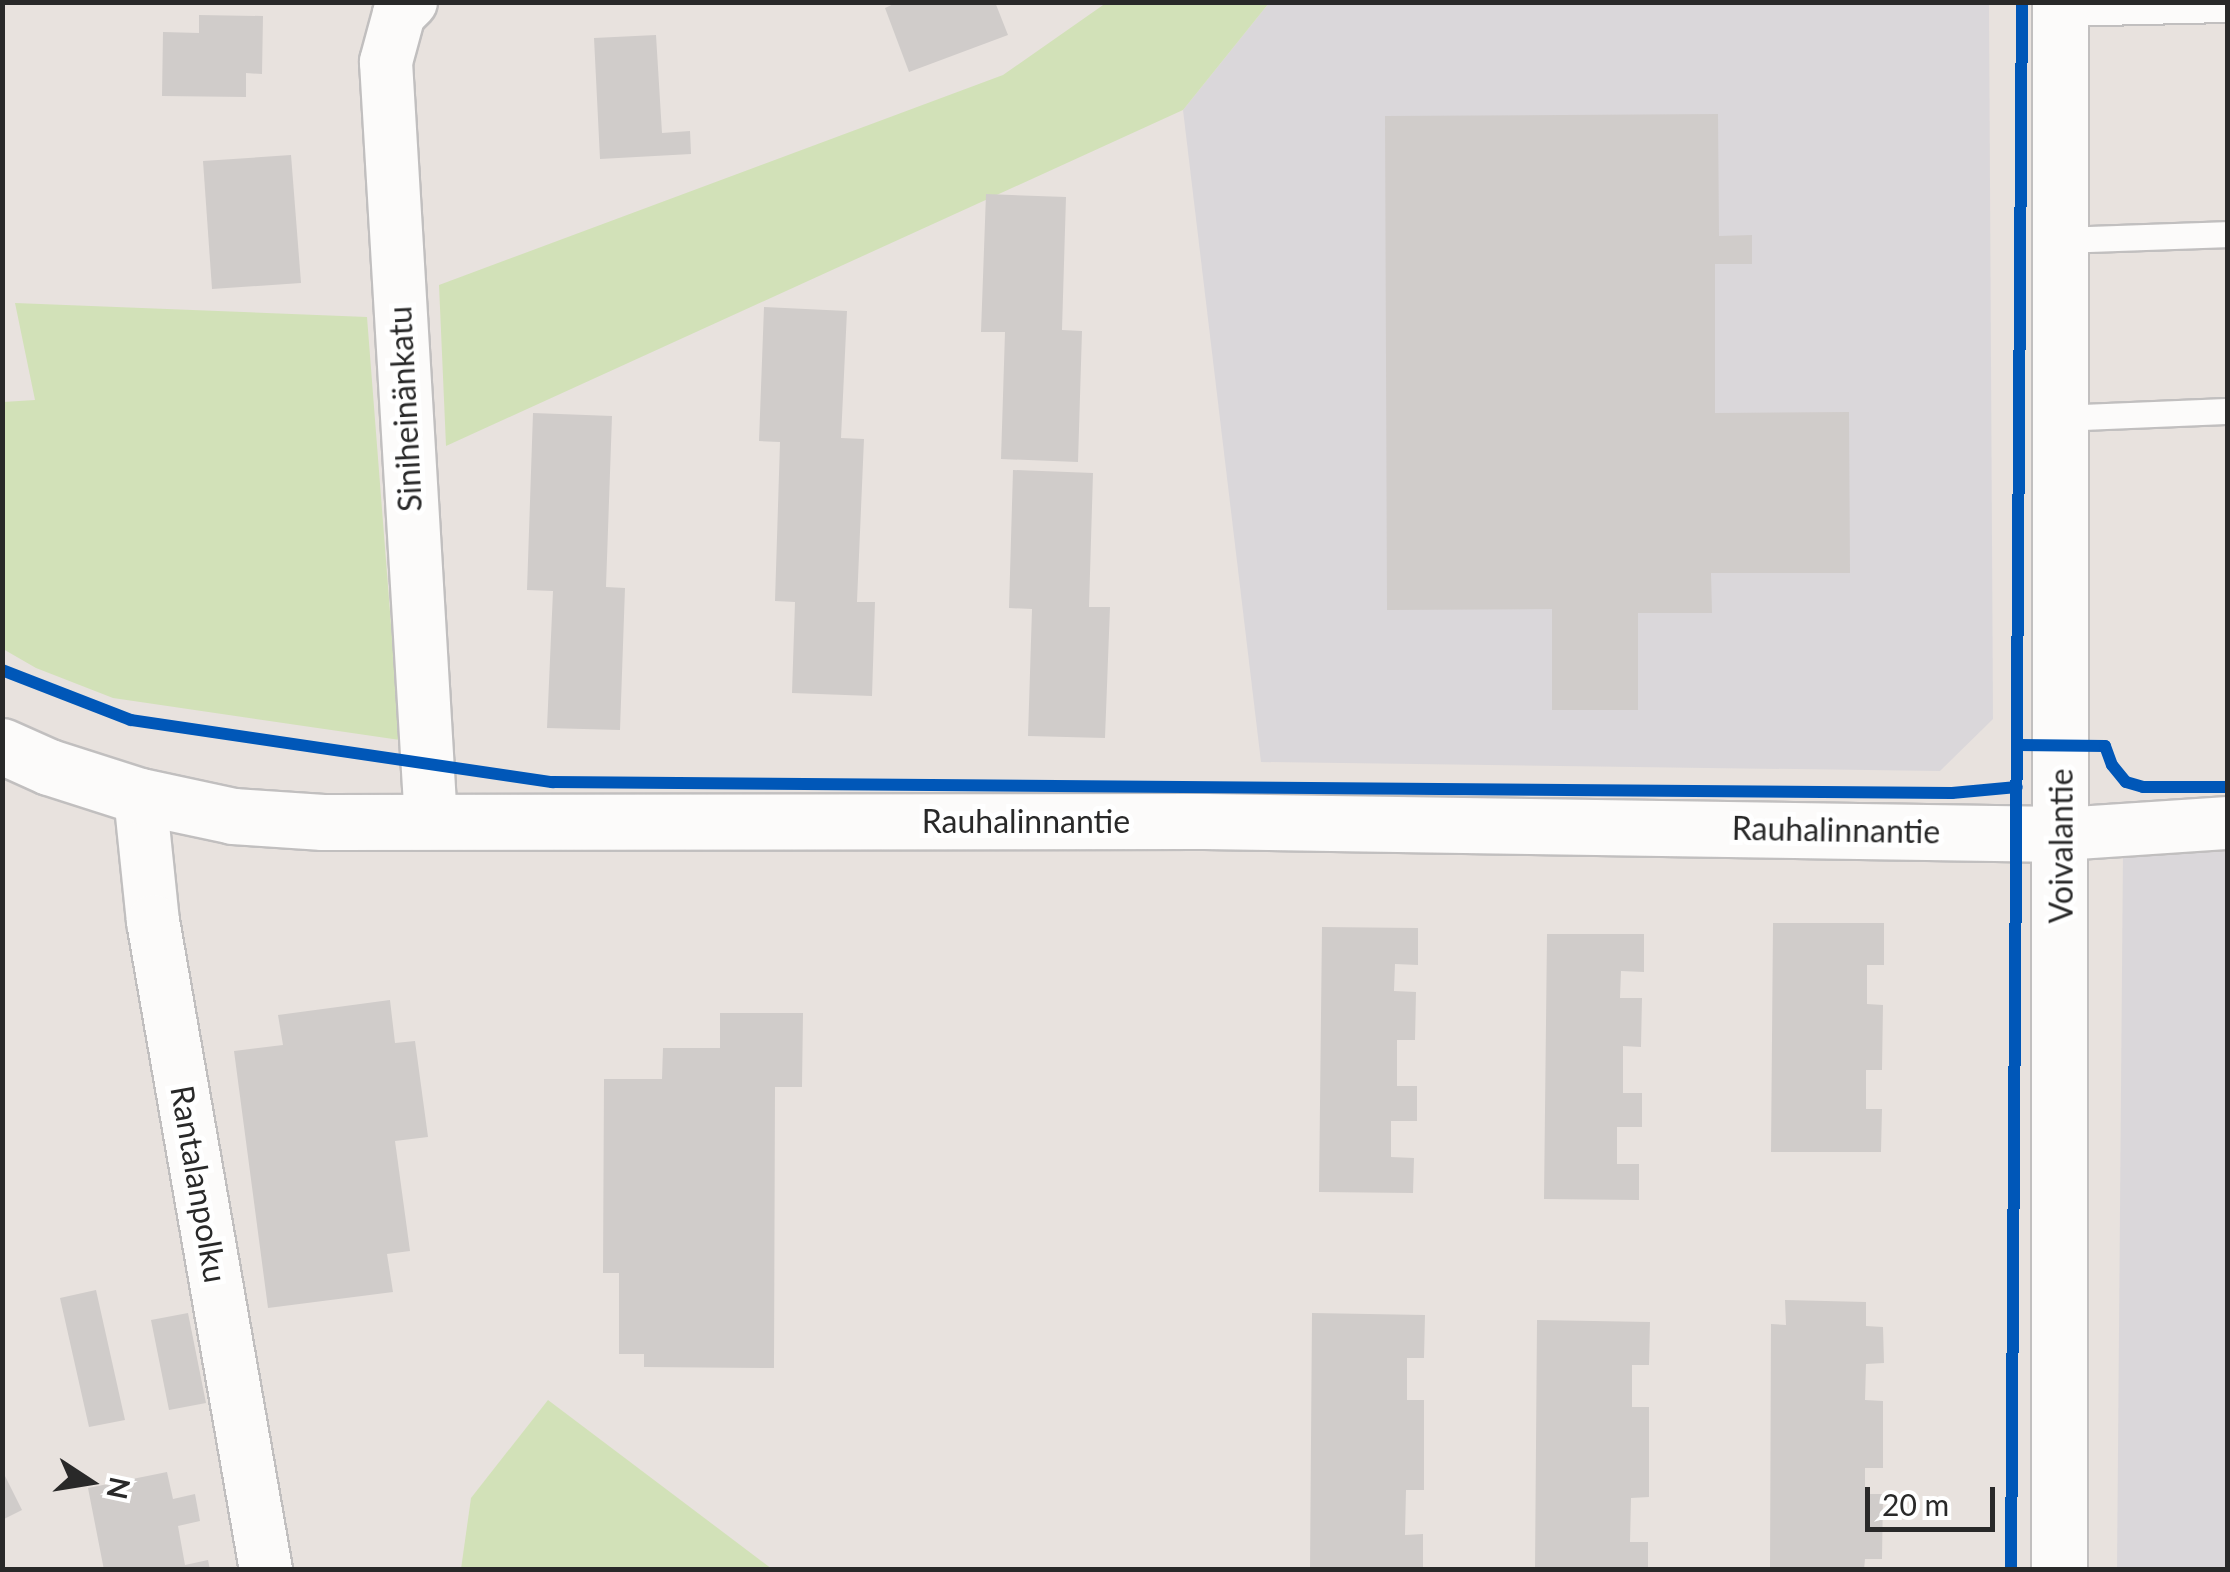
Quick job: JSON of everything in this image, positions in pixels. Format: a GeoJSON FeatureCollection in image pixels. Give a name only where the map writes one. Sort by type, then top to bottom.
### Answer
{"type":"FeatureCollection","features":[{"type":"Feature","properties":{"kind":"street","name":"Siniheinänkatu"},"geometry":{"type":"LineString","coordinates":[[410,2],[399,14],[386,62],[431,822]]}},
{"type":"Feature","properties":{"kind":"street","name":"Voivalantie"},"geometry":{"type":"LineString","coordinates":[[2059,1570],[2060,8]]}},
{"type":"Feature","properties":{"kind":"street","name":"Rauhalinnantie"},"geometry":{"type":"LineString","coordinates":[[2,746],[49,767],[140,796],[233,816],[323,822],[1204,821],[2062,834]]}},
{"type":"Feature","properties":{"kind":"street","name":"Rantalanpolku"},"geometry":{"type":"LineString","coordinates":[[140,796],[153,921],[266,1570]]}},
{"type":"Feature","properties":{"kind":"street"},"geometry":{"type":"LineString","coordinates":[[2062,834],[2228,823]]}},
{"type":"Feature","properties":{"kind":"lane"},"geometry":{"type":"LineString","coordinates":[[2060,8],[2228,10]]}},
{"type":"Feature","properties":{"kind":"lane"},"geometry":{"type":"LineString","coordinates":[[2059,240],[2228,234]]}},
{"type":"Feature","properties":{"kind":"lane"},"geometry":{"type":"LineString","coordinates":[[2059,418],[2228,411]]}},
{"type":"Feature","properties":{"kind":"shaded area"},"geometry":{"type":"Polygon","coordinates":[[[1269,3],[1989,3],[1993,719],[1940,771],[1261,762],[1183,110],[1269,3]]]}},
{"type":"Feature","properties":{"kind":"shaded area"},"geometry":{"type":"Polygon","coordinates":[[[2227,848],[2227,1569],[2117,1570],[2123,850],[2227,848]]]}},
{"type":"Feature","properties":{"kind":"green space"},"geometry":{"type":"Polygon","coordinates":[[[1106,3],[1269,3],[1183,110],[446,446],[439,285],[1003,75],[1106,3]]]}},
{"type":"Feature","properties":{"kind":"green space"},"geometry":{"type":"Polygon","coordinates":[[[15,303],[367,317],[400,740],[113,698],[36,668],[3,649],[3,402],[35,400],[15,303]]]}},
{"type":"Feature","properties":{"kind":"green space"},"geometry":{"type":"Polygon","coordinates":[[[548,1400],[772,1569],[461,1569],[471,1498],[548,1400]]]}},
{"type":"Feature","properties":{"kind":"building"},"geometry":{"type":"Polygon","coordinates":[[[898,2],[995,2],[1008,35],[909,72],[885,8],[898,2]]]}},
{"type":"Feature","properties":{"kind":"building"},"geometry":{"type":"Polygon","coordinates":[[[199,15],[263,16],[262,74],[246,73],[246,97],[162,96],[163,32],[199,33],[199,15]]]}},
{"type":"Feature","properties":{"kind":"building"},"geometry":{"type":"Polygon","coordinates":[[[656,35],[662,133],[690,131],[691,154],[600,159],[594,38],[656,35]]]}},
{"type":"Feature","properties":{"kind":"building"},"geometry":{"type":"Polygon","coordinates":[[[1718,114],[1719,236],[1752,235],[1752,264],[1715,264],[1715,413],[1849,412],[1850,573],[1711,573],[1712,613],[1638,613],[1638,710],[1552,710],[1552,609],[1387,610],[1385,116],[1718,114]]]}},
{"type":"Feature","properties":{"kind":"building"},"geometry":{"type":"Polygon","coordinates":[[[291,155],[301,283],[212,289],[203,161],[291,155]]]}},
{"type":"Feature","properties":{"kind":"building"},"geometry":{"type":"Polygon","coordinates":[[[986,194],[1066,197],[1062,330],[1082,331],[1078,462],[1001,459],[1005,332],[981,332],[986,194]]]}},
{"type":"Feature","properties":{"kind":"building"},"geometry":{"type":"Polygon","coordinates":[[[764,307],[847,311],[841,438],[864,439],[857,602],[875,602],[872,696],[792,693],[795,602],[775,601],[780,442],[759,441],[764,307]]]}},
{"type":"Feature","properties":{"kind":"building"},"geometry":{"type":"Polygon","coordinates":[[[533,413],[612,416],[606,587],[625,588],[620,730],[547,728],[553,591],[527,590],[533,413]]]}},
{"type":"Feature","properties":{"kind":"building"},"geometry":{"type":"Polygon","coordinates":[[[1013,470],[1093,473],[1089,607],[1110,607],[1105,738],[1028,736],[1032,609],[1009,608],[1013,470]]]}},
{"type":"Feature","properties":{"kind":"building"},"geometry":{"type":"Polygon","coordinates":[[[1773,923],[1884,923],[1884,965],[1867,965],[1867,1004],[1883,1005],[1882,1070],[1866,1070],[1866,1109],[1882,1109],[1881,1152],[1771,1152],[1773,923]]]}},
{"type":"Feature","properties":{"kind":"building"},"geometry":{"type":"Polygon","coordinates":[[[1322,927],[1418,928],[1418,965],[1395,964],[1394,991],[1416,992],[1415,1040],[1397,1040],[1397,1086],[1417,1086],[1417,1121],[1391,1121],[1391,1157],[1414,1158],[1413,1193],[1319,1192],[1322,927]]]}},
{"type":"Feature","properties":{"kind":"building"},"geometry":{"type":"Polygon","coordinates":[[[1547,934],[1644,934],[1644,972],[1621,971],[1620,998],[1642,998],[1641,1047],[1623,1046],[1623,1093],[1642,1093],[1642,1127],[1617,1127],[1617,1164],[1639,1164],[1639,1200],[1544,1199],[1547,934]]]}},
{"type":"Feature","properties":{"kind":"building"},"geometry":{"type":"Polygon","coordinates":[[[390,1000],[395,1043],[415,1041],[428,1137],[395,1141],[410,1251],[387,1254],[393,1292],[268,1308],[234,1051],[283,1045],[278,1015],[390,1000]]]}},
{"type":"Feature","properties":{"kind":"building"},"geometry":{"type":"Polygon","coordinates":[[[720,1013],[803,1013],[802,1087],[775,1087],[774,1368],[644,1367],[644,1354],[619,1354],[619,1273],[603,1273],[604,1079],[662,1079],[663,1048],[720,1048],[720,1013]]]}},
{"type":"Feature","properties":{"kind":"building"},"geometry":{"type":"Polygon","coordinates":[[[96,1290],[125,1420],[89,1427],[60,1298],[96,1290]]]}},
{"type":"Feature","properties":{"kind":"building"},"geometry":{"type":"Polygon","coordinates":[[[1785,1300],[1866,1302],[1866,1326],[1883,1327],[1884,1363],[1866,1364],[1865,1400],[1883,1401],[1883,1468],[1865,1468],[1865,1494],[1883,1494],[1882,1559],[1865,1559],[1864,1570],[1770,1570],[1771,1324],[1786,1325],[1785,1300]]]}},
{"type":"Feature","properties":{"kind":"building"},"geometry":{"type":"Polygon","coordinates":[[[188,1313],[206,1403],[169,1410],[151,1320],[188,1313]]]}},
{"type":"Feature","properties":{"kind":"building"},"geometry":{"type":"Polygon","coordinates":[[[1312,1313],[1425,1315],[1424,1358],[1407,1358],[1407,1400],[1424,1400],[1424,1490],[1406,1490],[1405,1535],[1423,1534],[1423,1570],[1310,1570],[1312,1313]]]}},
{"type":"Feature","properties":{"kind":"building"},"geometry":{"type":"Polygon","coordinates":[[[1537,1320],[1650,1322],[1649,1365],[1632,1365],[1632,1407],[1649,1407],[1649,1497],[1631,1498],[1630,1542],[1648,1542],[1648,1570],[1535,1570],[1537,1320]]]}},
{"type":"Feature","properties":{"kind":"building"},"geometry":{"type":"Polygon","coordinates":[[[2,1470],[22,1510],[2,1520],[2,1470]]]}},
{"type":"Feature","properties":{"kind":"building"},"geometry":{"type":"Polygon","coordinates":[[[167,1472],[173,1499],[195,1494],[200,1521],[178,1526],[185,1565],[208,1560],[210,1570],[104,1570],[88,1488],[167,1472]]]}},
{"type":"Feature","properties":{"kind":"cycle path"},"geometry":{"type":"LineString","coordinates":[[2011,1570],[2022,2]]}},
{"type":"Feature","properties":{"kind":"cycle path"},"geometry":{"type":"LineString","coordinates":[[2,670],[131,720],[552,782],[1952,793],[2017,787]]}},
{"type":"Feature","properties":{"kind":"cycle path"},"geometry":{"type":"LineString","coordinates":[[2019,745],[2105,746],[2112,765],[2126,782],[2143,787],[2228,787]]}}]}
